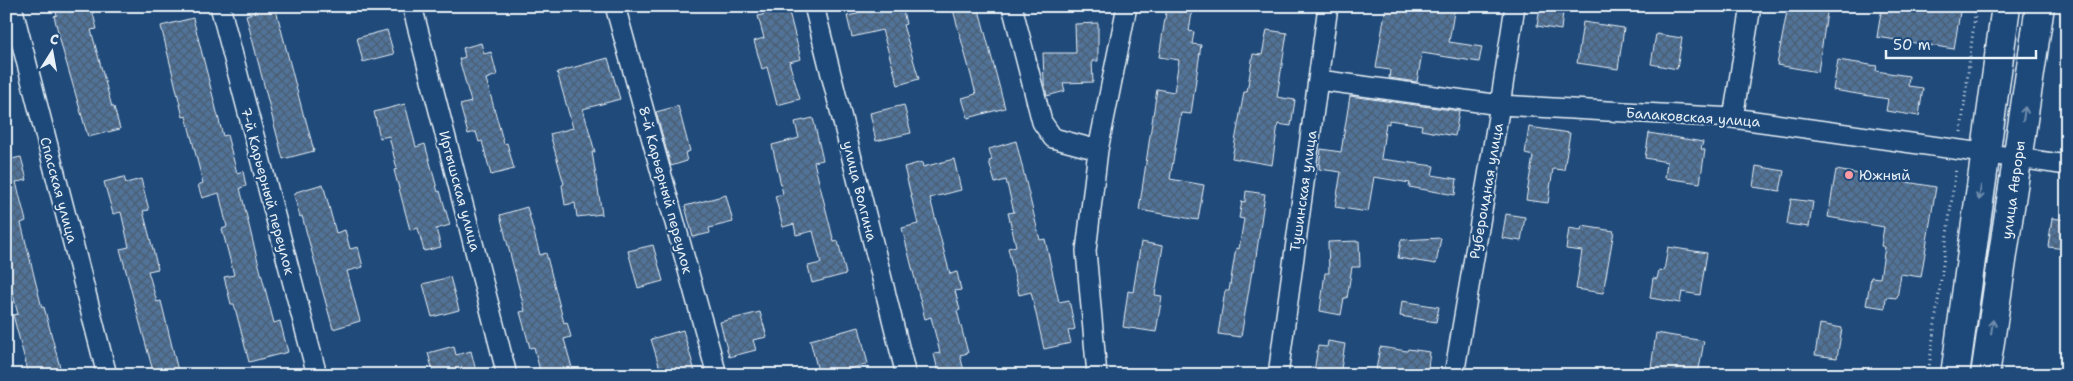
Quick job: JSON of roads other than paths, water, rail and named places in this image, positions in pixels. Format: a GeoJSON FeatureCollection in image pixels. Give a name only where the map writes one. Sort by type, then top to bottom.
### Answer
{"type":"FeatureCollection","features":[{"type":"Feature","properties":{"kind":"main road"},"geometry":{"type":"LineString","coordinates":[[1955,375],[2006,6]]}},
{"type":"Feature","properties":{"kind":"main road","name":"улица Авроры"},"geometry":{"type":"LineString","coordinates":[[1985,375],[2040,6]]}},
{"type":"Feature","properties":{"kind":"street","name":"Спасская улица"},"geometry":{"type":"LineString","coordinates":[[12,6],[107,375]]}},
{"type":"Feature","properties":{"kind":"street","name":"7-й Карьерный переулок"},"geometry":{"type":"LineString","coordinates":[[220,6],[317,375]]}},
{"type":"Feature","properties":{"kind":"street","name":"Иртышская улица"},"geometry":{"type":"LineString","coordinates":[[412,6],[508,375]]}},
{"type":"Feature","properties":{"kind":"street","name":"8-й Карьерный переулок"},"geometry":{"type":"LineString","coordinates":[[615,6],[717,375]]}},
{"type":"Feature","properties":{"kind":"street","name":"улица Волгина"},"geometry":{"type":"LineString","coordinates":[[814,6],[906,375]]}},
{"type":"Feature","properties":{"kind":"street"},"geometry":{"type":"LineString","coordinates":[[1012,6],[1042,122],[1053,138],[1098,150]]}},
{"type":"Feature","properties":{"kind":"street"},"geometry":{"type":"LineString","coordinates":[[1097,375],[1086,251],[1098,150],[1127,6]]}},
{"type":"Feature","properties":{"kind":"street","name":"Тушинская улица"},"geometry":{"type":"LineString","coordinates":[[1278,375],[1328,6]]}},
{"type":"Feature","properties":{"kind":"street","name":"Рубероидная улица"},"geometry":{"type":"LineString","coordinates":[[1454,375],[1515,6]]}},
{"type":"Feature","properties":{"kind":"street"},"geometry":{"type":"LineString","coordinates":[[1733,118],[1751,6]]}},
{"type":"Feature","properties":{"kind":"street","name":"Балаковская улица"},"geometry":{"type":"LineString","coordinates":[[1318,80],[1500,105],[1733,118],[2067,165]]}},
{"type":"Feature","properties":{"kind":"place","name":"Южный"},"geometry":{"type":"Point","coordinates":[1849,175]}}]}
